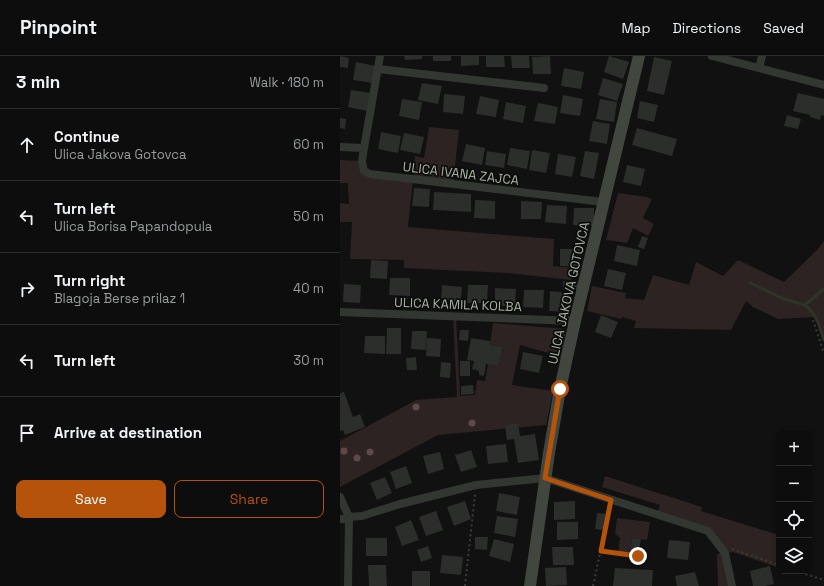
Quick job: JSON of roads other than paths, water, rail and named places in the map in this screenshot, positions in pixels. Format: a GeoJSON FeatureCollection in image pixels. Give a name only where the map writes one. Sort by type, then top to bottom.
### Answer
{"type":"FeatureCollection","features":[{"type":"Feature","properties":{"kind":"street"},"geometry":{"type":"LineString","coordinates":[[340,147],[364,148],[380,56]]}},
{"type":"Feature","properties":{"kind":"street","name":"ULICA JAKOVA GOTOVCA"},"geometry":{"type":"LineString","coordinates":[[530,586],[545,478],[560,389],[574,321],[639,56]]}},
{"type":"Feature","properties":{"kind":"street"},"geometry":{"type":"LineString","coordinates":[[712,56],[824,85]]}},
{"type":"Feature","properties":{"kind":"street"},"geometry":{"type":"LineString","coordinates":[[758,68],[762,56]]}},
{"type":"Feature","properties":{"kind":"street"},"geometry":{"type":"LineString","coordinates":[[378,69],[544,88]]}},
{"type":"Feature","properties":{"kind":"street","name":"ULICA IVANA ZAJCA"},"geometry":{"type":"LineString","coordinates":[[364,148],[362,162],[364,171],[370,174],[604,202]]}},
{"type":"Feature","properties":{"kind":"street","name":"ULICA KAMILA KOLBA"},"geometry":{"type":"LineString","coordinates":[[340,312],[574,321]]}},
{"type":"Feature","properties":{"kind":"street"},"geometry":{"type":"LineString","coordinates":[[340,519],[362,516],[400,504],[476,485],[545,478],[708,531],[725,553],[732,586]]}},
{"type":"Feature","properties":{"kind":"street"},"geometry":{"type":"LineString","coordinates":[[340,497],[349,517],[348,586]]}},
{"type":"Feature","properties":{"kind":"waterway"},"geometry":{"type":"LineString","coordinates":[[750,283],[784,299],[805,305]]}},
{"type":"Feature","properties":{"kind":"waterway"},"geometry":{"type":"LineString","coordinates":[[824,289],[805,305],[815,317],[824,340]]}}]}
